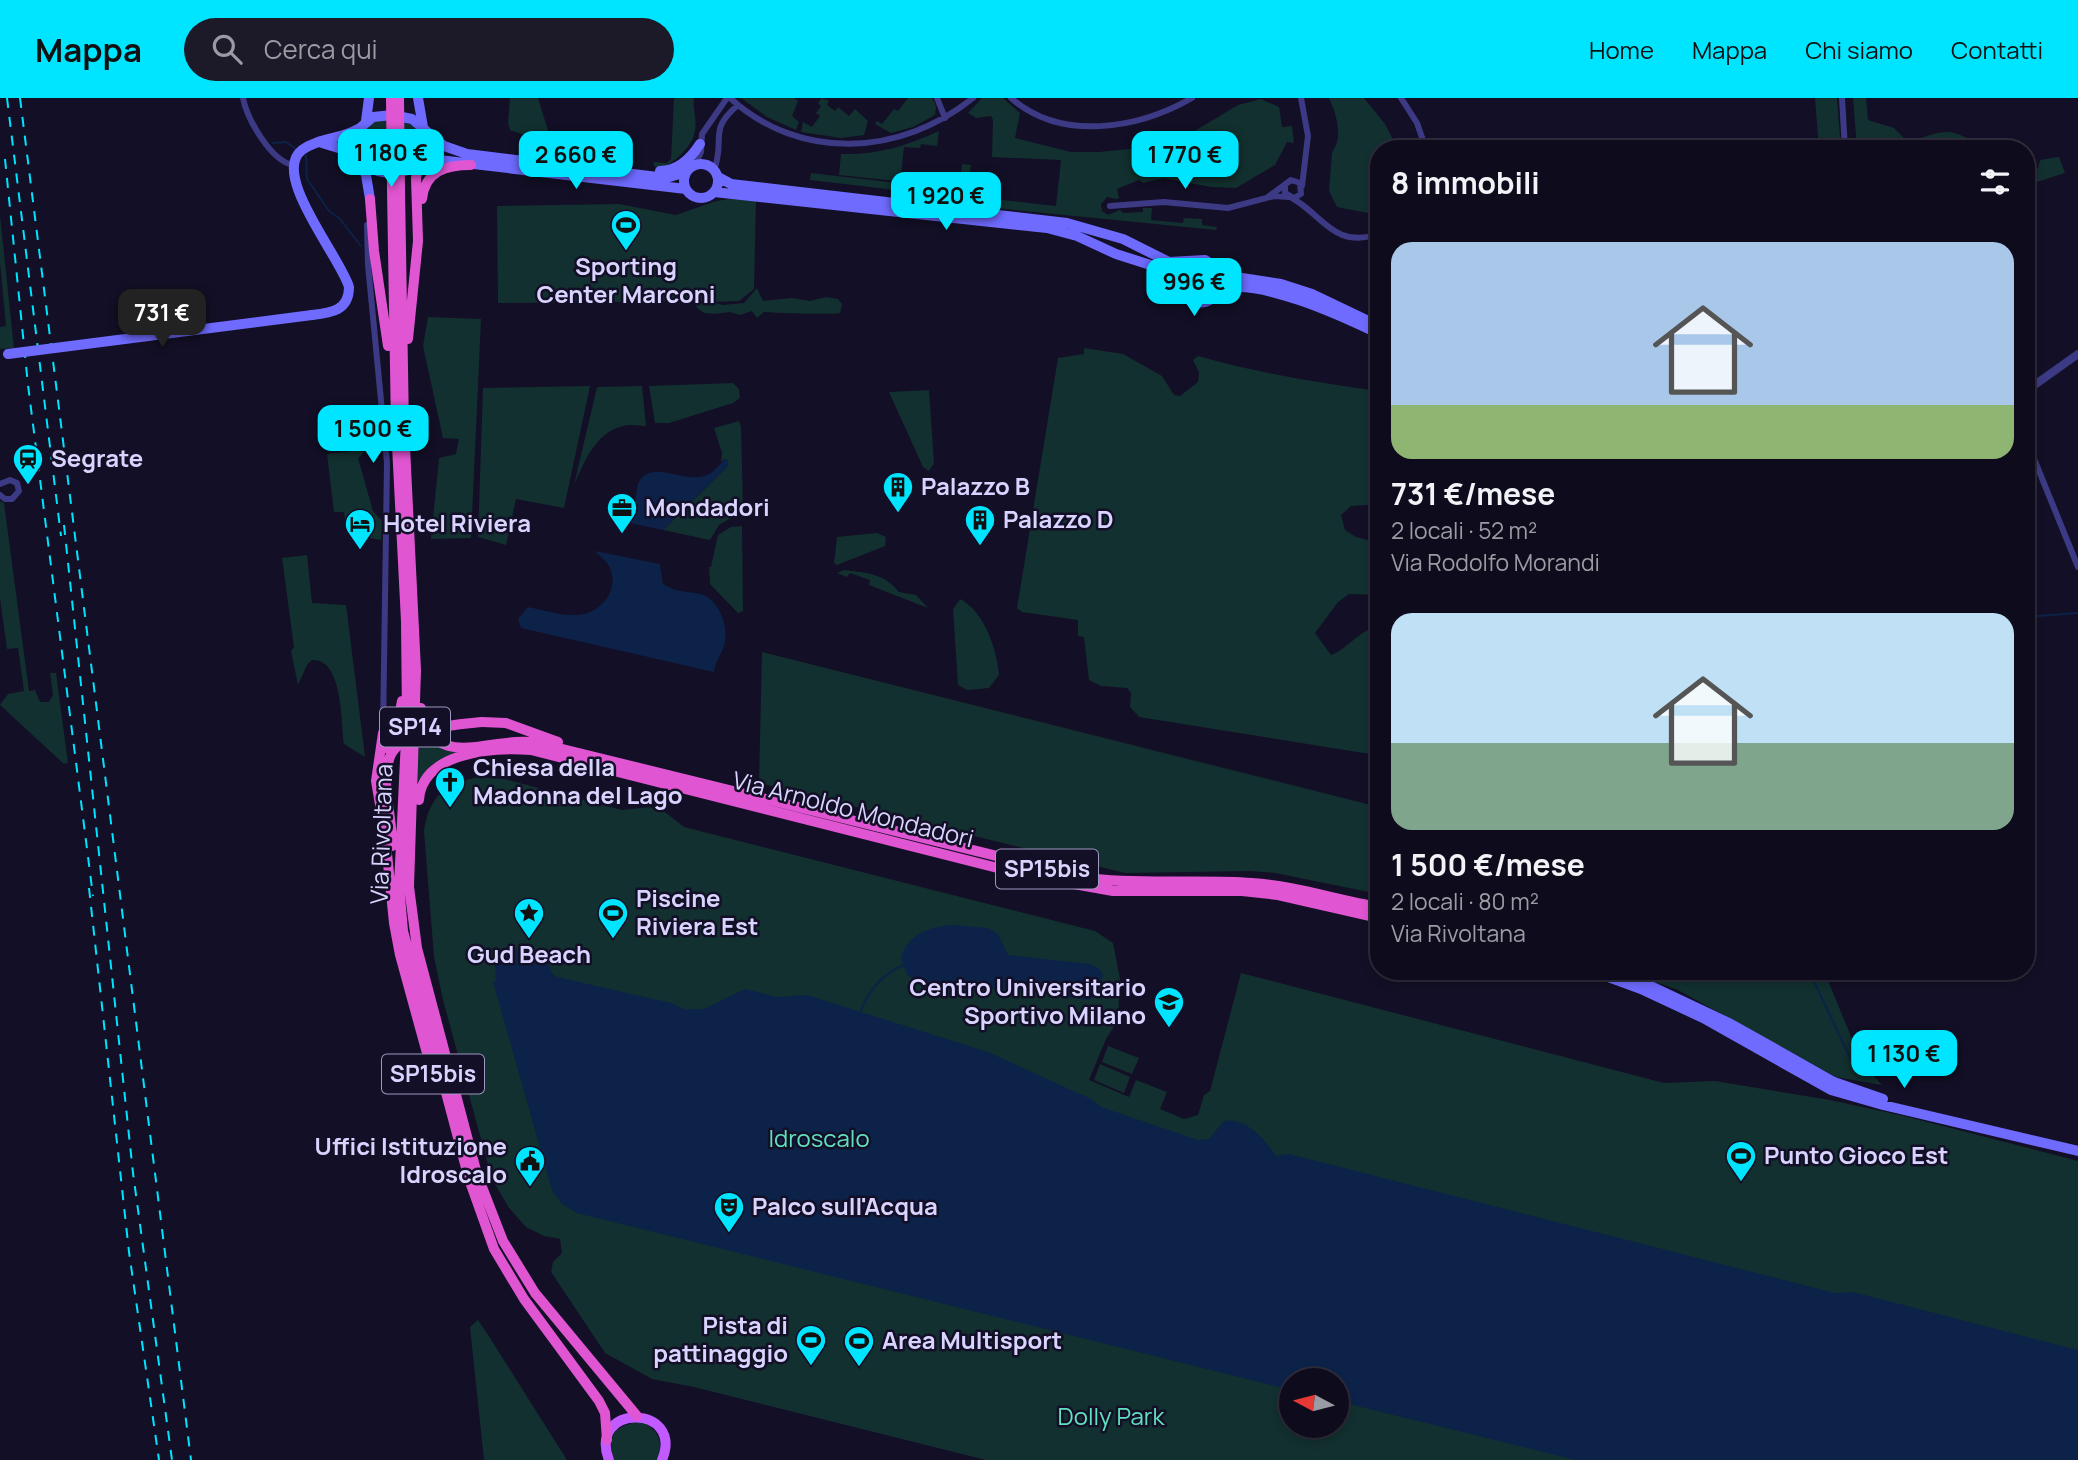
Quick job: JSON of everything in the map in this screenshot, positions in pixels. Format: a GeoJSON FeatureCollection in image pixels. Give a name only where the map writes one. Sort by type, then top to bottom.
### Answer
{"type":"FeatureCollection","features":[{"type":"Feature","properties":{"kind":"highway","name":"Via Rivoltana"},"geometry":{"type":"LineString","coordinates":[[391,98],[396,190],[406,631],[407,718],[399,885],[402,922],[468,1179],[494,1249],[524,1299],[605,1413],[607,1452]]}},
{"type":"Feature","properties":{"kind":"highway","name":"Via Rivoltana"},"geometry":{"type":"LineString","coordinates":[[396,190],[399,98]]}},
{"type":"Feature","properties":{"kind":"highway"},"geometry":{"type":"LineString","coordinates":[[418,230],[416,178],[420,163]]}},
{"type":"Feature","properties":{"kind":"highway"},"geometry":{"type":"LineString","coordinates":[[400,431],[423,192],[431,176],[444,168],[471,164]]}},
{"type":"Feature","properties":{"kind":"highway","name":"SP14"},"geometry":{"type":"LineString","coordinates":[[370,199],[374,251],[388,343],[391,407],[400,431]]}},
{"type":"Feature","properties":{"kind":"highway","name":"Via Rivoltana"},"geometry":{"type":"LineString","coordinates":[[400,431],[410,544],[416,707],[409,887],[416,948],[477,1174],[503,1241],[535,1293],[637,1416]]}},
{"type":"Feature","properties":{"kind":"highway","name":"SP15bis"},"geometry":{"type":"LineString","coordinates":[[410,544],[418,604],[421,708],[424,722],[432,737],[456,749],[524,741],[596,757]]}},
{"type":"Feature","properties":{"kind":"highway","name":"SP14"},"geometry":{"type":"LineString","coordinates":[[390,894],[385,834],[376,781],[380,760],[402,705],[402,653],[406,631]]}},
{"type":"Feature","properties":{"kind":"highway","name":"SP15bis"},"geometry":{"type":"LineString","coordinates":[[494,1249],[475,1213],[400,955],[390,894],[393,824],[386,773],[391,754],[399,744],[415,734],[482,722],[506,723],[574,746],[596,757]]}},
{"type":"Feature","properties":{"kind":"highway"},"geometry":{"type":"LineString","coordinates":[[380,760],[383,733]]}},
{"type":"Feature","properties":{"kind":"highway","name":"Via Arnoldo Mondadori"},"geometry":{"type":"LineString","coordinates":[[437,1025],[417,925],[414,884],[419,795],[425,778],[432,769],[446,761],[504,749],[536,750],[1029,876],[1087,887],[1147,892],[1254,892],[1312,901],[1370,916]]}},
{"type":"Feature","properties":{"kind":"highway","name":"Via Arnoldo Mondadori"},"geometry":{"type":"LineString","coordinates":[[596,757],[1072,875],[1137,883],[1219,882],[1273,885],[1370,905]]}},
{"type":"Feature","properties":{"kind":"main road"},"geometry":{"type":"LineString","coordinates":[[369,98],[363,125],[354,140],[355,153],[368,181],[370,199]]}},
{"type":"Feature","properties":{"kind":"main road"},"geometry":{"type":"LineString","coordinates":[[418,98],[429,148],[420,163]]}},
{"type":"Feature","properties":{"kind":"main road"},"geometry":{"type":"LineString","coordinates":[[4,354],[312,315],[341,308],[348,299],[349,287],[295,185],[293,164],[299,152],[378,116],[395,115],[412,119],[444,146],[467,154],[666,178],[686,172],[695,165],[704,164],[731,184],[1068,223],[1123,239],[1169,262],[1206,260],[1219,272],[1238,279],[1281,284],[1312,294],[1370,322]]}},
{"type":"Feature","properties":{"kind":"main road"},"geometry":{"type":"LineString","coordinates":[[321,143],[355,153]]}},
{"type":"Feature","properties":{"kind":"main road"},"geometry":{"type":"LineString","coordinates":[[610,170],[669,171],[688,159],[700,144]]}},
{"type":"Feature","properties":{"kind":"main road"},"geometry":{"type":"LineString","coordinates":[[361,163],[373,170],[390,173],[407,171],[420,163],[436,160],[686,189],[699,198],[708,197],[714,192],[716,173]]}},
{"type":"Feature","properties":{"kind":"main road"},"geometry":{"type":"LineString","coordinates":[[686,172],[686,189]]}},
{"type":"Feature","properties":{"kind":"main road"},"geometry":{"type":"LineString","coordinates":[[714,192],[1047,228],[1077,236],[1116,254],[1166,270],[1186,298],[1198,303],[1212,299],[1220,290],[1239,285],[1267,290],[1349,319],[1370,330]]}},
{"type":"Feature","properties":{"kind":"main road"},"geometry":{"type":"LineString","coordinates":[[1178,284],[1181,271],[1188,263]]}},
{"type":"Feature","properties":{"kind":"main road"},"geometry":{"type":"LineString","coordinates":[[1219,272],[1220,290]]}},
{"type":"Feature","properties":{"kind":"main road"},"geometry":{"type":"LineString","coordinates":[[1616,980],[1703,1018],[1823,1087],[1883,1105],[2078,1151]]}},
{"type":"Feature","properties":{"kind":"main road"},"geometry":{"type":"LineString","coordinates":[[1638,980],[1731,1024],[1834,1082],[1920,1112]]}},
{"type":"Feature","properties":{"kind":"main road","name":"Via Rivoltana"},"geometry":{"type":"LineString","coordinates":[[607,1452],[616,1424],[637,1416],[654,1422],[662,1432],[673,1460]]}},
{"type":"Feature","properties":{"kind":"main road"},"geometry":{"type":"LineString","coordinates":[[662,1460],[665,1443]]}},
{"type":"Feature","properties":{"kind":"street"},"geometry":{"type":"LineString","coordinates":[[243,98],[250,122],[280,159],[293,164]]}},
{"type":"Feature","properties":{"kind":"street"},"geometry":{"type":"LineString","coordinates":[[695,165],[701,152],[702,134],[729,98],[758,119],[782,131],[816,141],[843,145],[897,138],[945,118],[972,98]]}},
{"type":"Feature","properties":{"kind":"street"},"geometry":{"type":"LineString","coordinates":[[937,98],[945,118]]}},
{"type":"Feature","properties":{"kind":"street"},"geometry":{"type":"LineString","coordinates":[[1011,98],[1038,116],[1073,124],[1100,126],[1147,119],[1192,98]]}},
{"type":"Feature","properties":{"kind":"street"},"geometry":{"type":"LineString","coordinates":[[1110,206],[1164,202],[1228,208],[1267,198],[1299,196],[1308,136],[1301,98]]}},
{"type":"Feature","properties":{"kind":"street"},"geometry":{"type":"LineString","coordinates":[[1401,98],[1417,123],[1423,140]]}},
{"type":"Feature","properties":{"kind":"street"},"geometry":{"type":"LineString","coordinates":[[1842,98],[1844,140]]}},
{"type":"Feature","properties":{"kind":"street"},"geometry":{"type":"LineString","coordinates":[[716,173],[720,123],[738,105]]}},
{"type":"Feature","properties":{"kind":"street"},"geometry":{"type":"LineString","coordinates":[[700,144],[710,137],[719,142]]}},
{"type":"Feature","properties":{"kind":"street"},"geometry":{"type":"LineString","coordinates":[[1267,198],[1291,180],[1303,162]]}},
{"type":"Feature","properties":{"kind":"street"},"geometry":{"type":"LineString","coordinates":[[1291,180],[1299,181],[1310,212]]}},
{"type":"Feature","properties":{"kind":"street"},"geometry":{"type":"LineString","coordinates":[[1284,185],[1285,193],[1290,198],[1335,232],[1370,236]]}},
{"type":"Feature","properties":{"kind":"street","name":"Via Rivoltana"},"geometry":{"type":"LineString","coordinates":[[370,199],[368,256],[387,477],[383,733]]}},
{"type":"Feature","properties":{"kind":"street"},"geometry":{"type":"LineString","coordinates":[[2035,385],[2078,354]]}},
{"type":"Feature","properties":{"kind":"street"},"geometry":{"type":"LineString","coordinates":[[2035,461],[2078,567]]}},
{"type":"Feature","properties":{"kind":"street"},"geometry":{"type":"LineString","coordinates":[[0,484],[10,480],[17,483],[19,491],[12,499],[5,499],[0,495]]}},
{"type":"Feature","properties":{"kind":"green space"},"geometry":{"type":"Polygon","coordinates":[[[510,98],[538,98],[551,140],[542,138],[542,143],[537,145],[533,138],[510,130],[510,98]]]}},
{"type":"Feature","properties":{"kind":"green space"},"geometry":{"type":"Polygon","coordinates":[[[674,98],[694,98],[695,133],[677,158],[664,168],[655,167],[653,162],[667,163],[671,159],[674,98]]]}},
{"type":"Feature","properties":{"kind":"green space"},"geometry":{"type":"Polygon","coordinates":[[[741,98],[794,98],[798,101],[792,116],[799,122],[796,130],[767,117],[741,98]]]}},
{"type":"Feature","properties":{"kind":"green space"},"geometry":{"type":"Polygon","coordinates":[[[822,98],[829,101],[827,105],[835,111],[838,107],[849,116],[855,109],[868,121],[864,135],[841,138],[801,132],[803,122],[812,127],[820,116],[816,113],[822,98]]]}},
{"type":"Feature","properties":{"kind":"green space"},"geometry":{"type":"Polygon","coordinates":[[[908,98],[932,98],[936,106],[935,115],[913,127],[891,133],[875,124],[877,121],[882,124],[894,109],[898,111],[908,98]]]}},
{"type":"Feature","properties":{"kind":"green space"},"geometry":{"type":"Polygon","coordinates":[[[982,98],[1003,98],[1020,113],[1015,138],[1071,152],[1099,152],[1160,145],[1193,132],[1238,105],[1261,99],[1279,107],[1282,127],[1292,126],[1294,143],[1287,142],[1275,165],[1236,188],[1211,187],[1163,178],[1143,183],[1139,180],[1117,189],[1119,198],[1107,197],[1101,204],[1102,211],[1108,215],[1120,210],[1123,213],[1143,212],[1143,208],[1152,208],[1151,220],[1183,223],[1184,218],[1202,219],[1202,225],[1217,227],[1216,230],[914,200],[916,183],[839,175],[841,154],[892,148],[939,131],[937,146],[921,144],[920,148],[904,147],[901,174],[931,178],[930,191],[958,195],[962,164],[971,165],[967,196],[1056,206],[1061,160],[992,157],[991,116],[976,118],[968,113],[982,98]]]}},
{"type":"Feature","properties":{"kind":"green space"},"geometry":{"type":"Polygon","coordinates":[[[1329,98],[1364,98],[1385,124],[1393,140],[1370,140],[1370,213],[1337,207],[1329,191],[1332,152],[1338,140],[1336,118],[1329,98]]]}},
{"type":"Feature","properties":{"kind":"green space"},"geometry":{"type":"Polygon","coordinates":[[[1815,98],[1837,98],[1840,140],[1818,140],[1815,98]]]}},
{"type":"Feature","properties":{"kind":"green space"},"geometry":{"type":"Polygon","coordinates":[[[1853,98],[1866,98],[1868,120],[1894,128],[1906,140],[1856,140],[1853,98]]]}},
{"type":"Feature","properties":{"kind":"green space"},"geometry":{"type":"Polygon","coordinates":[[[379,120],[407,123],[422,135],[425,143],[419,156],[410,164],[384,168],[363,158],[358,149],[360,138],[368,127],[379,120]]]}},
{"type":"Feature","properties":{"kind":"green space"},"geometry":{"type":"Polygon","coordinates":[[[1941,132],[1964,136],[1971,140],[1914,140],[1941,132]]]}},
{"type":"Feature","properties":{"kind":"green space"},"geometry":{"type":"Polygon","coordinates":[[[2059,157],[2065,173],[2035,182],[2035,168],[2038,169],[2040,160],[2059,157]]]}},
{"type":"Feature","properties":{"kind":"green space"},"geometry":{"type":"Polygon","coordinates":[[[811,173],[914,185],[913,192],[810,180],[811,173]]]}},
{"type":"Feature","properties":{"kind":"green space","name":"Sporting Center Marconi"},"geometry":{"type":"Polygon","coordinates":[[[737,198],[756,201],[754,289],[739,301],[712,302],[723,305],[744,303],[757,288],[763,301],[792,298],[810,301],[826,297],[838,299],[842,304],[840,313],[764,312],[757,318],[752,311],[740,315],[730,312],[715,314],[704,313],[697,308],[696,305],[711,301],[498,303],[497,206],[619,204],[676,215],[716,201],[737,198]]]}},
{"type":"Feature","properties":{"kind":"green space"},"geometry":{"type":"Polygon","coordinates":[[[0,216],[14,348],[0,349],[0,327],[6,326],[0,262],[0,216]]]}},
{"type":"Feature","properties":{"kind":"green space"},"geometry":{"type":"Polygon","coordinates":[[[1199,263],[1211,269],[1217,281],[1211,293],[1199,299],[1187,293],[1181,281],[1187,269],[1199,263]]]}},
{"type":"Feature","properties":{"kind":"green space"},"geometry":{"type":"Polygon","coordinates":[[[428,317],[481,319],[471,538],[431,539],[439,458],[456,454],[459,439],[443,438],[423,346],[428,317]]]}},
{"type":"Feature","properties":{"kind":"green space"},"geometry":{"type":"Polygon","coordinates":[[[1084,348],[1123,354],[1162,376],[1174,395],[1180,396],[1198,382],[1199,372],[1193,360],[1198,356],[1288,377],[1370,390],[1370,505],[1351,506],[1341,515],[1345,530],[1356,537],[1370,541],[1370,595],[1349,594],[1338,602],[1315,633],[1331,655],[1370,629],[1370,754],[1139,717],[1130,707],[1131,693],[1127,688],[1101,686],[1089,680],[1084,637],[1078,636],[1078,620],[1022,612],[1017,608],[1058,358],[1084,354],[1084,348]]]}},
{"type":"Feature","properties":{"kind":"green space"},"geometry":{"type":"Polygon","coordinates":[[[733,383],[739,389],[740,398],[733,403],[669,423],[655,423],[649,386],[733,383]]]}},
{"type":"Feature","properties":{"kind":"green space"},"geometry":{"type":"Polygon","coordinates":[[[590,386],[564,508],[516,499],[506,545],[478,537],[483,388],[590,386]]]}},
{"type":"Feature","properties":{"kind":"green space"},"geometry":{"type":"Polygon","coordinates":[[[642,386],[646,426],[626,425],[605,435],[592,449],[574,485],[597,387],[642,386]]]}},
{"type":"Feature","properties":{"kind":"green space"},"geometry":{"type":"Polygon","coordinates":[[[929,390],[934,463],[929,471],[923,467],[889,392],[929,390]]]}},
{"type":"Feature","properties":{"kind":"green space"},"geometry":{"type":"Polygon","coordinates":[[[739,421],[743,511],[719,525],[710,540],[663,530],[728,466],[725,459],[721,462],[722,453],[714,428],[739,421]]]}},
{"type":"Feature","properties":{"kind":"green space"},"geometry":{"type":"Polygon","coordinates":[[[363,450],[363,454],[358,458],[373,511],[382,521],[381,540],[347,534],[344,512],[334,512],[327,454],[363,450]]]}},
{"type":"Feature","properties":{"kind":"green space"},"geometry":{"type":"Polygon","coordinates":[[[0,501],[4,503],[29,691],[35,690],[40,702],[49,702],[53,695],[50,673],[56,673],[68,763],[64,764],[0,705],[8,694],[24,691],[18,648],[7,649],[0,598],[0,501]]]}},
{"type":"Feature","properties":{"kind":"green space"},"geometry":{"type":"Polygon","coordinates":[[[742,526],[743,611],[738,613],[710,584],[709,567],[718,535],[731,527],[742,526]]]}},
{"type":"Feature","properties":{"kind":"green space"},"geometry":{"type":"Polygon","coordinates":[[[877,533],[886,537],[885,546],[837,565],[834,563],[837,537],[877,533]]]}},
{"type":"Feature","properties":{"kind":"green space"},"geometry":{"type":"Polygon","coordinates":[[[307,555],[312,603],[346,605],[365,757],[344,744],[341,707],[330,669],[322,662],[312,660],[298,685],[291,651],[294,647],[282,558],[307,555]]]}},
{"type":"Feature","properties":{"kind":"green space"},"geometry":{"type":"Polygon","coordinates":[[[844,570],[881,577],[899,592],[916,595],[928,608],[869,585],[870,580],[850,573],[847,577],[837,573],[844,570]]]}},
{"type":"Feature","properties":{"kind":"green space"},"geometry":{"type":"Polygon","coordinates":[[[960,599],[976,612],[992,643],[999,675],[989,688],[967,690],[958,685],[953,609],[960,599]]]}},
{"type":"Feature","properties":{"kind":"green space"},"geometry":{"type":"Polygon","coordinates":[[[762,652],[1370,805],[1370,892],[1275,873],[1251,871],[1125,873],[759,783],[762,652]]]}},
{"type":"Feature","properties":{"kind":"green space"},"geometry":{"type":"Polygon","coordinates":[[[429,736],[461,752],[431,765],[417,783],[419,739],[429,736]]]}},
{"type":"Feature","properties":{"kind":"green space","name":"Idroscalo"},"geometry":{"type":"Polygon","coordinates":[[[479,777],[504,779],[622,810],[649,807],[665,812],[684,827],[1095,931],[1113,943],[1120,979],[1118,1020],[1106,1039],[1089,1080],[1129,1097],[1136,1080],[1167,1092],[1160,1109],[1184,1119],[1198,1115],[1204,1095],[1210,1091],[1241,973],[1664,1083],[1715,1081],[1830,1100],[1904,1116],[2078,1161],[2078,1460],[986,1460],[694,1387],[652,1379],[605,1353],[551,1272],[553,1262],[562,1253],[560,1239],[544,1236],[526,1227],[509,1208],[492,1179],[443,1000],[434,957],[424,831],[426,819],[435,800],[448,787],[479,777]]]}},
{"type":"Feature","properties":{"kind":"green space"},"geometry":{"type":"Polygon","coordinates":[[[1648,980],[1828,980],[1862,1063],[1882,1085],[1836,1077],[1676,989],[1648,980]]]}},
{"type":"Feature","properties":{"kind":"green space"},"geometry":{"type":"Polygon","coordinates":[[[1108,1046],[1139,1058],[1132,1074],[1102,1062],[1108,1046]]]}},
{"type":"Feature","properties":{"kind":"green space"},"geometry":{"type":"Polygon","coordinates":[[[1100,1064],[1130,1077],[1124,1093],[1094,1080],[1100,1064]]]}},
{"type":"Feature","properties":{"kind":"green space"},"geometry":{"type":"Polygon","coordinates":[[[478,1320],[567,1460],[484,1460],[470,1327],[478,1320]]]}},
{"type":"Feature","properties":{"kind":"green space"},"geometry":{"type":"Polygon","coordinates":[[[641,1421],[656,1432],[660,1442],[658,1460],[614,1460],[611,1443],[615,1432],[625,1425],[641,1421]]]}},
{"type":"Feature","properties":{"kind":"water"},"geometry":{"type":"Polygon","coordinates":[[[725,459],[728,460],[728,466],[663,530],[606,518],[622,514],[633,506],[638,484],[645,475],[659,472],[701,477],[725,459]]]}},
{"type":"Feature","properties":{"kind":"water"},"geometry":{"type":"Polygon","coordinates":[[[595,551],[660,564],[663,584],[667,587],[700,594],[713,601],[718,607],[725,631],[724,646],[714,672],[521,628],[518,619],[528,607],[577,615],[594,610],[602,604],[613,581],[607,563],[595,551]]]}},
{"type":"Feature","properties":{"kind":"water"},"geometry":{"type":"Polygon","coordinates":[[[954,925],[988,928],[998,934],[1008,955],[1090,964],[1101,970],[1103,975],[1097,997],[1088,1000],[1007,989],[942,988],[918,982],[907,975],[901,958],[909,942],[929,929],[954,925]]]}},
{"type":"Feature","properties":{"kind":"water","name":"Idroscalo"},"geometry":{"type":"Polygon","coordinates":[[[515,949],[547,960],[552,973],[557,977],[671,1003],[684,1009],[704,1009],[745,989],[777,997],[807,995],[988,1052],[1093,1100],[1101,1107],[1198,1140],[1209,1139],[1224,1121],[1240,1122],[1261,1136],[1276,1156],[1289,1154],[1835,1293],[1853,1292],[2078,1350],[2078,1460],[1575,1460],[1349,1404],[1349,1368],[1279,1368],[1279,1387],[577,1213],[562,1204],[552,1190],[493,982],[496,981],[495,959],[502,952],[515,949]]]}},
{"type":"Feature","properties":{"kind":"waterway"},"geometry":{"type":"LineString","coordinates":[[273,143],[286,142],[296,149]]}},
{"type":"Feature","properties":{"kind":"waterway"},"geometry":{"type":"LineString","coordinates":[[306,155],[307,179],[329,211],[339,218],[361,246]]}},
{"type":"Feature","properties":{"kind":"waterway"},"geometry":{"type":"LineString","coordinates":[[2035,616],[2078,613]]}},
{"type":"Feature","properties":{"kind":"waterway"},"geometry":{"type":"LineString","coordinates":[[860,1013],[876,985],[903,965]]}},
{"type":"Feature","properties":{"kind":"waterway"},"geometry":{"type":"LineString","coordinates":[[1813,980],[1854,1066]]}},
{"type":"Feature","properties":{"kind":"railway"},"geometry":{"type":"LineString","coordinates":[[7,98],[61,536]]}},
{"type":"Feature","properties":{"kind":"railway"},"geometry":{"type":"LineString","coordinates":[[20,98],[191,1460]]}},
{"type":"Feature","properties":{"kind":"railway"},"geometry":{"type":"LineString","coordinates":[[5,159],[28,385],[93,896]]}},
{"type":"Feature","properties":{"kind":"railway"},"geometry":{"type":"LineString","coordinates":[[64,525],[133,1173],[172,1460]]}},
{"type":"Feature","properties":{"kind":"railway"},"geometry":{"type":"LineString","coordinates":[[89,888],[129,1252],[159,1460]]}},
{"type":"Feature","properties":{"kind":"place","name":"Sporting Center Marconi"},"geometry":{"type":"Point","coordinates":[626,252]}},
{"type":"Feature","properties":{"kind":"place","name":"Segrate"},"geometry":{"type":"Point","coordinates":[28,486]}},
{"type":"Feature","properties":{"kind":"place","name":"Palazzo B"},"geometry":{"type":"Point","coordinates":[898,514]}},
{"type":"Feature","properties":{"kind":"place","name":"Mondadori"},"geometry":{"type":"Point","coordinates":[622,535]}},
{"type":"Feature","properties":{"kind":"place","name":"Palazzo D"},"geometry":{"type":"Point","coordinates":[980,547]}},
{"type":"Feature","properties":{"kind":"place","name":"Hotel Riviera"},"geometry":{"type":"Point","coordinates":[360,551]}},
{"type":"Feature","properties":{"kind":"place","name":"Chiesa della Madonna del Lago"},"geometry":{"type":"Point","coordinates":[450,809]}},
{"type":"Feature","properties":{"kind":"place","name":"Gud Beach"},"geometry":{"type":"Point","coordinates":[529,940]}},
{"type":"Feature","properties":{"kind":"place","name":"Piscine Riviera Est"},"geometry":{"type":"Point","coordinates":[613,940]}},
{"type":"Feature","properties":{"kind":"place","name":"Centro Universitario Sportivo Milano"},"geometry":{"type":"Point","coordinates":[1169,1029]}},
{"type":"Feature","properties":{"kind":"place","name":"Punto Gioco Est"},"geometry":{"type":"Point","coordinates":[1741,1183]}},
{"type":"Feature","properties":{"kind":"place","name":"Uffici Istituzione Idroscalo"},"geometry":{"type":"Point","coordinates":[530,1188]}},
{"type":"Feature","properties":{"kind":"place","name":"Palco sull'Acqua"},"geometry":{"type":"Point","coordinates":[729,1234]}},
{"type":"Feature","properties":{"kind":"place","name":"Pista di pattinaggio"},"geometry":{"type":"Point","coordinates":[811,1367]}},
{"type":"Feature","properties":{"kind":"place","name":"Area Multisport"},"geometry":{"type":"Point","coordinates":[859,1368]}},
{"type":"Feature","properties":{"kind":"park label","name":"Dolly Park"},"geometry":{"type":"Point","coordinates":[1111,1417]}}]}
